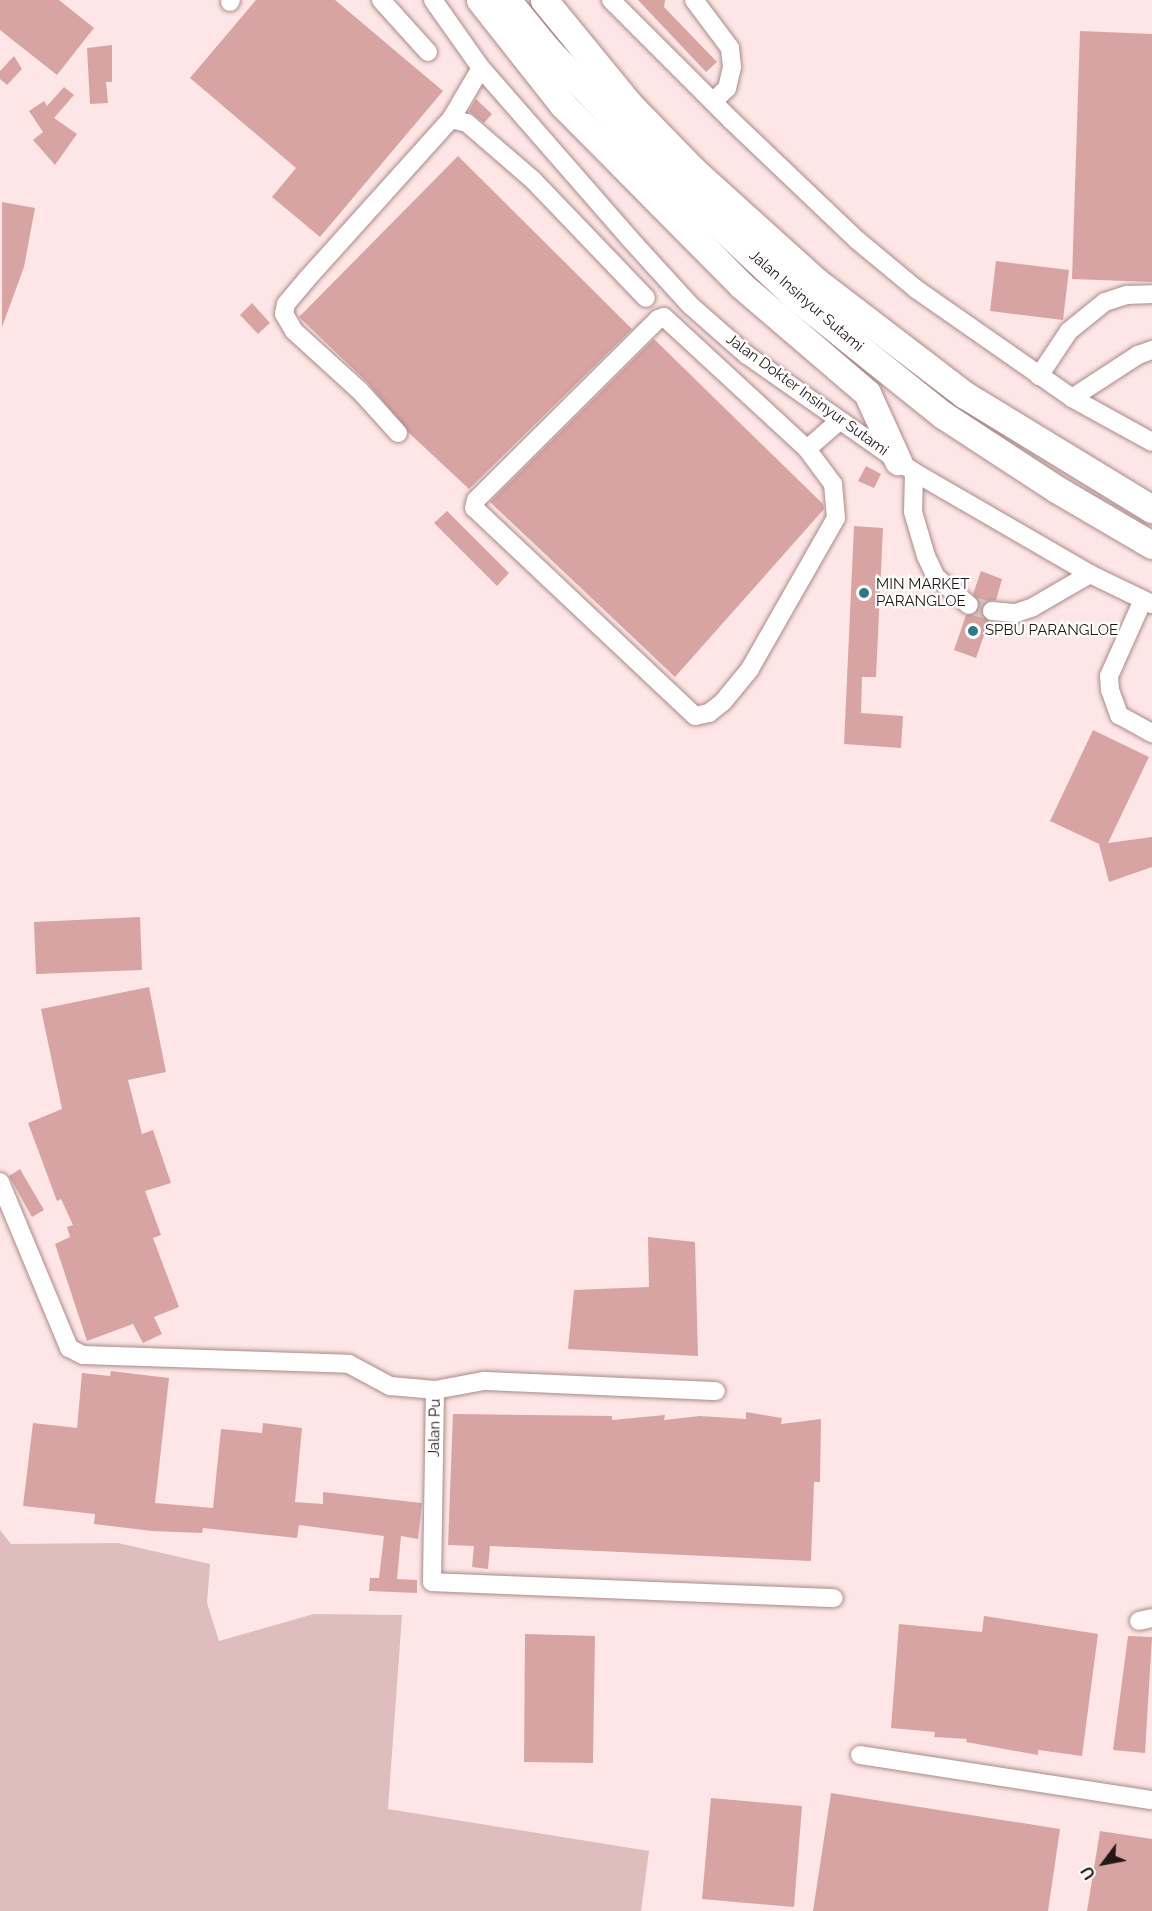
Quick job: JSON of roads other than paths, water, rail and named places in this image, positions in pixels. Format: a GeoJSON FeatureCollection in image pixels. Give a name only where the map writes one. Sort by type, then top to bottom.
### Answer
{"type":"FeatureCollection","features":[{"type":"Feature","properties":{"kind":"highway"},"geometry":{"type":"LineString","coordinates":[[480,0],[564,105],[741,285],[867,393],[906,466]]}},
{"type":"Feature","properties":{"kind":"highway","name":"Jalan Insinyur Sutami"},"geometry":{"type":"LineString","coordinates":[[507,0],[548,49],[683,191],[798,299],[943,415],[1056,489],[1152,545]]}},
{"type":"Feature","properties":{"kind":"highway","name":"Jalan Insinyur Sutami"},"geometry":{"type":"LineString","coordinates":[[544,0],[637,112],[693,170],[817,282],[965,394],[1084,471],[1152,509]]}},
{"type":"Feature","properties":{"kind":"street"},"geometry":{"type":"LineString","coordinates":[[381,0],[428,52]]}},
{"type":"Feature","properties":{"kind":"street","name":"Jalan Dokter Insinyur Sutami"},"geometry":{"type":"LineString","coordinates":[[433,0],[481,68],[690,305],[747,355],[839,422],[906,466],[1090,574],[1148,602]]}},
{"type":"Feature","properties":{"kind":"street"},"geometry":{"type":"LineString","coordinates":[[612,0],[714,101],[890,268],[1072,398],[1152,442]]}},
{"type":"Feature","properties":{"kind":"street"},"geometry":{"type":"LineString","coordinates":[[694,0],[730,48],[732,67],[727,88],[714,101]]}},
{"type":"Feature","properties":{"kind":"street"},"geometry":{"type":"LineString","coordinates":[[398,433],[360,391],[294,331],[284,314],[286,304],[451,119],[481,68]]}},
{"type":"Feature","properties":{"kind":"street"},"geometry":{"type":"LineString","coordinates":[[451,119],[467,123],[534,180],[646,298]]}},
{"type":"Feature","properties":{"kind":"street"},"geometry":{"type":"LineString","coordinates":[[1039,376],[1070,331],[1105,302],[1127,295],[1152,294]]}},
{"type":"Feature","properties":{"kind":"street"},"geometry":{"type":"LineString","coordinates":[[664,317],[807,449],[832,484],[836,518],[750,669],[723,702],[710,713],[695,716],[474,508],[476,500],[658,319],[664,317]]}},
{"type":"Feature","properties":{"kind":"street"},"geometry":{"type":"LineString","coordinates":[[1072,398],[1138,355],[1152,350]]}},
{"type":"Feature","properties":{"kind":"street"},"geometry":{"type":"LineString","coordinates":[[807,449],[839,422]]}},
{"type":"Feature","properties":{"kind":"street"},"geometry":{"type":"LineString","coordinates":[[906,466],[912,512],[926,556],[936,577],[969,605]]}},
{"type":"Feature","properties":{"kind":"street"},"geometry":{"type":"LineString","coordinates":[[992,611],[1016,613],[1033,607],[1090,574]]}},
{"type":"Feature","properties":{"kind":"street"},"geometry":{"type":"LineString","coordinates":[[1148,602],[1109,676],[1110,690],[1119,715],[1152,733]]}},
{"type":"Feature","properties":{"kind":"street","name":"Jalan Pu"},"geometry":{"type":"LineString","coordinates":[[0,1182],[69,1348],[83,1355],[350,1364],[390,1386],[435,1390],[432,1581],[834,1598]]}},
{"type":"Feature","properties":{"kind":"street"},"geometry":{"type":"LineString","coordinates":[[435,1390],[484,1381],[716,1391]]}},
{"type":"Feature","properties":{"kind":"street"},"geometry":{"type":"LineString","coordinates":[[860,1755],[1152,1800]]}},
{"type":"Feature","properties":{"kind":"tunnel"},"geometry":{"type":"LineString","coordinates":[[969,605],[992,611]]}},
{"type":"Feature","properties":{"kind":"place","name":"MIN MARKET PARANGLOE"},"geometry":{"type":"Point","coordinates":[864,593]}},
{"type":"Feature","properties":{"kind":"place","name":"SPBU PARANGLOE"},"geometry":{"type":"Point","coordinates":[973,631]}}]}
